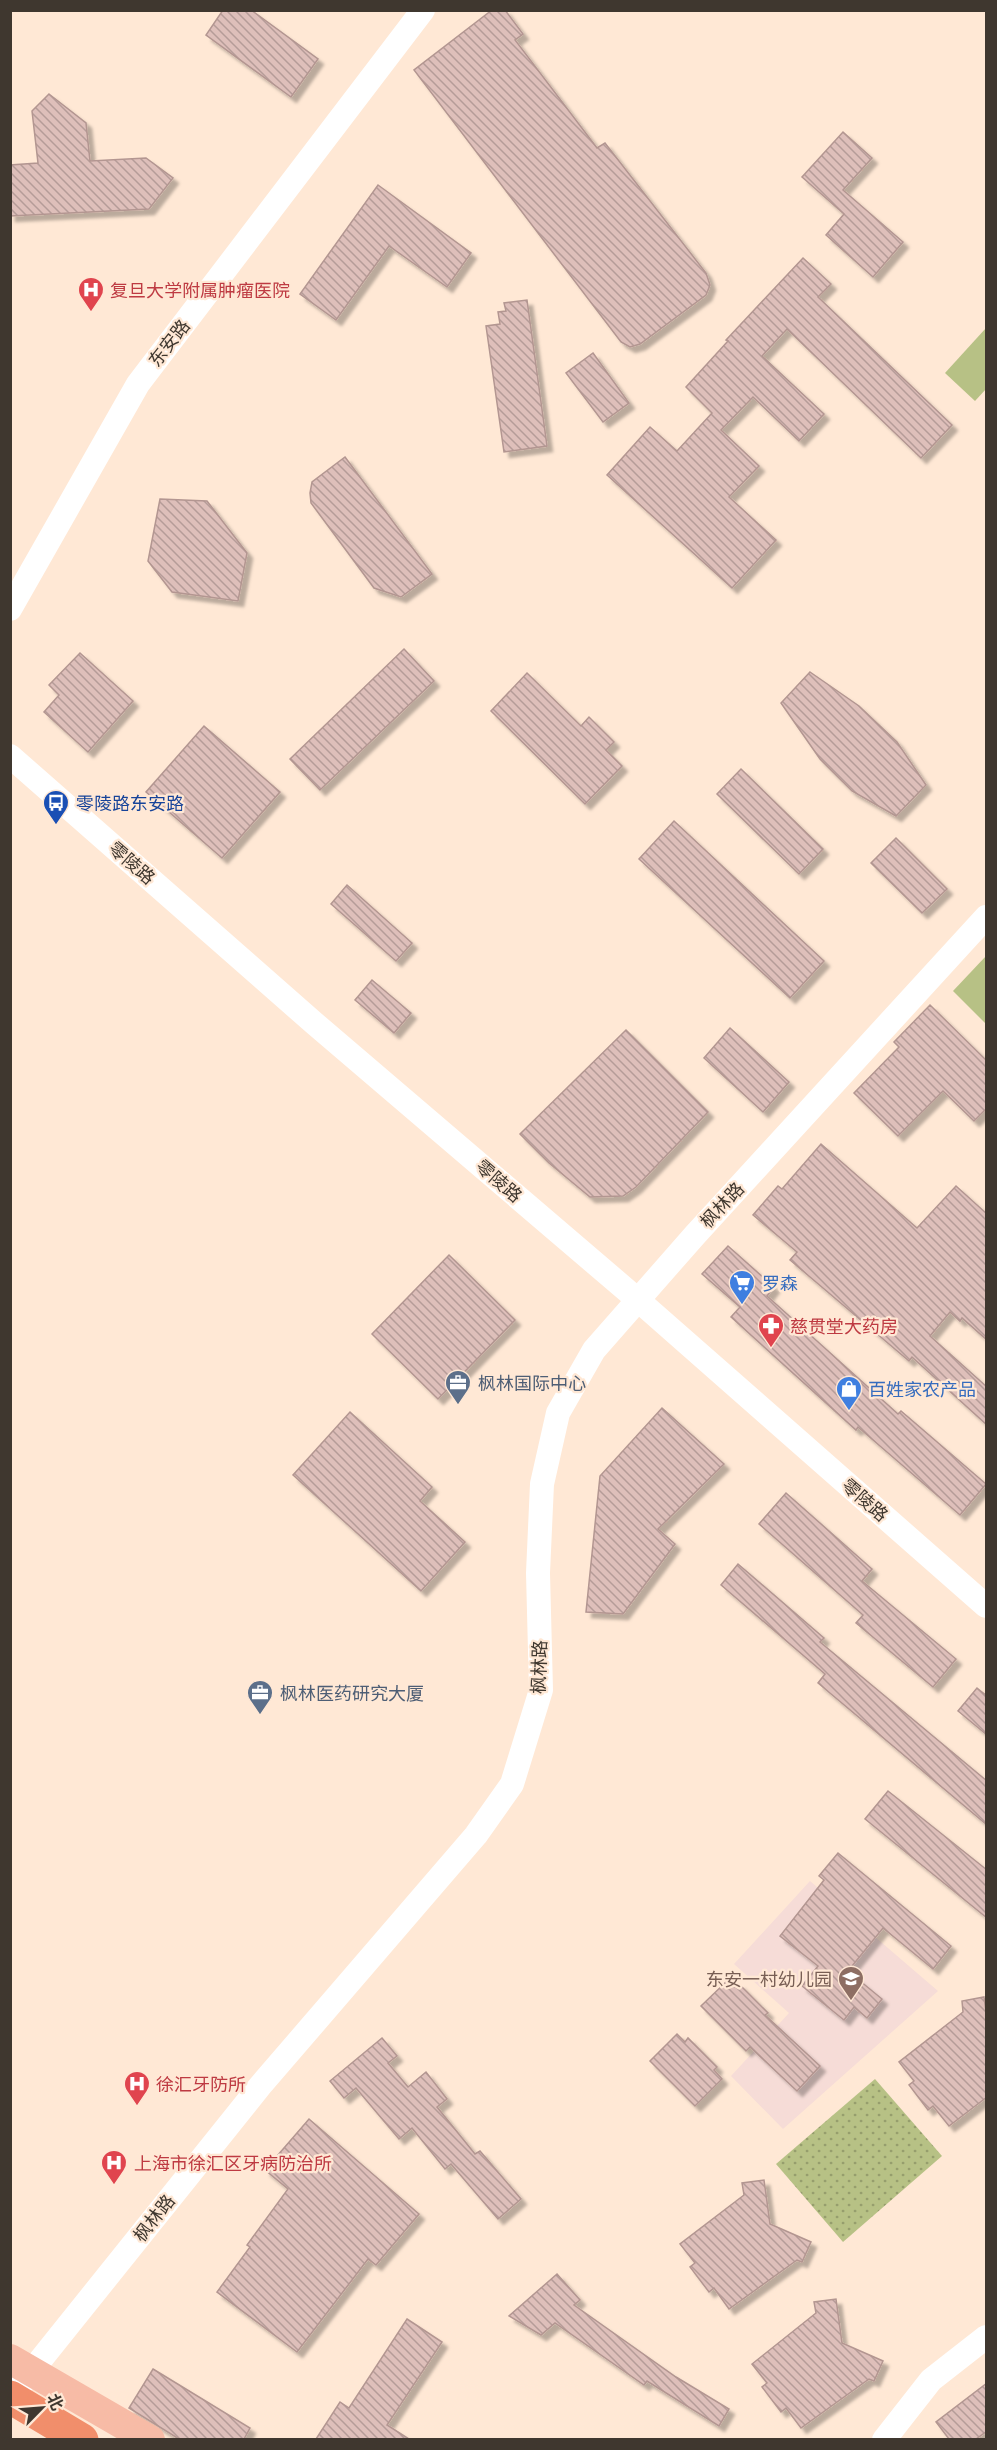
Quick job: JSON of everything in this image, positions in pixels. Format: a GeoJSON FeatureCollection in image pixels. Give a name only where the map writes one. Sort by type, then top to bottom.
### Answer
{"type":"FeatureCollection","features":[{"type":"Feature","properties":{"kind":"highway"},"geometry":{"type":"LineString","coordinates":[[10,2397],[82,2439]]}},
{"type":"Feature","properties":{"kind":"main road"},"geometry":{"type":"LineString","coordinates":[[21,2366],[150,2439]]}},
{"type":"Feature","properties":{"kind":"street","name":"东安路"},"geometry":{"type":"LineString","coordinates":[[10,609],[138,384],[423,10]]}},
{"type":"Feature","properties":{"kind":"street","name":"零陵路"},"geometry":{"type":"LineString","coordinates":[[10,756],[314,1023],[638,1300],[987,1606]]}},
{"type":"Feature","properties":{"kind":"street","name":"枫林路"},"geometry":{"type":"LineString","coordinates":[[10,2397],[21,2366],[476,1835],[512,1784],[541,1690],[538,1573],[542,1484],[558,1413],[594,1350],[702,1226],[987,917]]}},
{"type":"Feature","properties":{"kind":"street"},"geometry":{"type":"LineString","coordinates":[[884,2439],[931,2380],[987,2337]]}},
{"type":"Feature","properties":{"kind":"shaded area","name":"东安一村幼儿园"},"geometry":{"type":"Polygon","coordinates":[[[810,1881],[938,1991],[783,2129],[731,2076],[789,2013],[734,1964],[810,1881]]]}},
{"type":"Feature","properties":{"kind":"green space"},"geometry":{"type":"Polygon","coordinates":[[[986,328],[986,389],[975,401],[945,373],[986,328]]]}},
{"type":"Feature","properties":{"kind":"green space"},"geometry":{"type":"Polygon","coordinates":[[[986,956],[986,1024],[953,991],[986,956]]]}},
{"type":"Feature","properties":{"kind":"green space"},"geometry":{"type":"Polygon","coordinates":[[[875,2079],[942,2156],[843,2242],[776,2164],[875,2079]]]}},
{"type":"Feature","properties":{"kind":"building"},"geometry":{"type":"Polygon","coordinates":[[[223,10],[251,10],[318,59],[291,97],[206,35],[223,10]]]}},
{"type":"Feature","properties":{"kind":"building"},"geometry":{"type":"Polygon","coordinates":[[[492,10],[505,10],[523,34],[515,40],[597,148],[605,143],[706,273],[710,285],[706,295],[640,344],[630,347],[621,342],[414,70],[492,10]]]}},
{"type":"Feature","properties":{"kind":"building"},"geometry":{"type":"Polygon","coordinates":[[[49,94],[86,123],[90,161],[146,158],[173,178],[149,209],[10,216],[10,165],[38,163],[32,111],[49,94]]]}},
{"type":"Feature","properties":{"kind":"building"},"geometry":{"type":"Polygon","coordinates":[[[843,132],[872,158],[843,190],[903,242],[873,277],[826,235],[844,214],[802,177],[843,132]]]}},
{"type":"Feature","properties":{"kind":"building"},"geometry":{"type":"Polygon","coordinates":[[[378,185],[471,253],[447,287],[389,246],[336,320],[300,294],[378,185]]]}},
{"type":"Feature","properties":{"kind":"building"},"geometry":{"type":"Polygon","coordinates":[[[803,258],[831,284],[818,297],[952,425],[921,458],[787,329],[762,356],[824,414],[799,441],[753,397],[721,430],[759,466],[729,497],[776,540],[732,588],[607,475],[650,427],[677,451],[712,413],[686,387],[728,341],[726,340],[803,258]]]}},
{"type":"Feature","properties":{"kind":"building"},"geometry":{"type":"Polygon","coordinates":[[[527,300],[547,446],[504,452],[486,326],[500,324],[498,312],[506,311],[504,303],[527,300]]]}},
{"type":"Feature","properties":{"kind":"building"},"geometry":{"type":"Polygon","coordinates":[[[593,353],[629,403],[603,422],[566,373],[593,353]]]}},
{"type":"Feature","properties":{"kind":"building"},"geometry":{"type":"Polygon","coordinates":[[[345,457],[432,574],[401,597],[374,588],[311,503],[312,482],[345,457]]]}},
{"type":"Feature","properties":{"kind":"building"},"geometry":{"type":"Polygon","coordinates":[[[160,499],[207,501],[247,553],[238,601],[172,592],[148,561],[160,499]]]}},
{"type":"Feature","properties":{"kind":"building"},"geometry":{"type":"Polygon","coordinates":[[[404,649],[434,681],[320,790],[290,759],[404,649]]]}},
{"type":"Feature","properties":{"kind":"building"},"geometry":{"type":"Polygon","coordinates":[[[80,653],[133,701],[88,752],[44,712],[59,695],[49,685],[80,653]]]}},
{"type":"Feature","properties":{"kind":"building"},"geometry":{"type":"Polygon","coordinates":[[[810,672],[859,706],[897,742],[926,785],[896,816],[852,791],[820,759],[781,703],[810,672]]]}},
{"type":"Feature","properties":{"kind":"building"},"geometry":{"type":"Polygon","coordinates":[[[527,673],[581,726],[589,717],[614,742],[606,750],[622,766],[585,804],[491,711],[527,673]]]}},
{"type":"Feature","properties":{"kind":"building"},"geometry":{"type":"Polygon","coordinates":[[[204,726],[280,792],[222,858],[146,792],[204,726]]]}},
{"type":"Feature","properties":{"kind":"building"},"geometry":{"type":"Polygon","coordinates":[[[741,769],[823,849],[799,874],[717,794],[741,769]]]}},
{"type":"Feature","properties":{"kind":"building"},"geometry":{"type":"Polygon","coordinates":[[[674,821],[824,961],[790,998],[639,859],[674,821]]]}},
{"type":"Feature","properties":{"kind":"building"},"geometry":{"type":"Polygon","coordinates":[[[896,838],[947,889],[922,913],[871,863],[896,838]]]}},
{"type":"Feature","properties":{"kind":"building"},"geometry":{"type":"Polygon","coordinates":[[[347,885],[412,943],[396,961],[331,904],[347,885]]]}},
{"type":"Feature","properties":{"kind":"building"},"geometry":{"type":"Polygon","coordinates":[[[372,980],[411,1013],[394,1033],[355,1000],[372,980]]]}},
{"type":"Feature","properties":{"kind":"building"},"geometry":{"type":"Polygon","coordinates":[[[930,1005],[987,1061],[987,1108],[974,1121],[943,1091],[898,1136],[854,1093],[899,1047],[894,1042],[930,1005]]]}},
{"type":"Feature","properties":{"kind":"building"},"geometry":{"type":"Polygon","coordinates":[[[730,1028],[789,1082],[763,1112],[704,1058],[730,1028]]]}},
{"type":"Feature","properties":{"kind":"building"},"geometry":{"type":"Polygon","coordinates":[[[626,1030],[708,1112],[636,1187],[623,1196],[590,1197],[549,1163],[520,1134],[626,1030]]]}},
{"type":"Feature","properties":{"kind":"building"},"geometry":{"type":"Polygon","coordinates":[[[821,1144],[917,1228],[956,1186],[987,1214],[987,1340],[962,1318],[960,1321],[950,1312],[930,1336],[987,1387],[987,1425],[912,1357],[909,1361],[790,1260],[797,1252],[753,1215],[778,1186],[782,1189],[821,1144]]]}},
{"type":"Feature","properties":{"kind":"building"},"geometry":{"type":"Polygon","coordinates":[[[728,1246],[774,1287],[767,1296],[898,1414],[901,1411],[986,1484],[960,1515],[858,1427],[856,1430],[731,1317],[740,1307],[702,1274],[728,1246]]]}},
{"type":"Feature","properties":{"kind":"building"},"geometry":{"type":"Polygon","coordinates":[[[449,1255],[515,1320],[438,1399],[372,1334],[449,1255]]]}},
{"type":"Feature","properties":{"kind":"building"},"geometry":{"type":"Polygon","coordinates":[[[662,1408],[724,1464],[658,1529],[675,1544],[623,1614],[586,1612],[600,1476],[662,1408]]]}},
{"type":"Feature","properties":{"kind":"building"},"geometry":{"type":"Polygon","coordinates":[[[350,1412],[432,1487],[420,1501],[465,1542],[421,1591],[293,1475],[350,1412]]]}},
{"type":"Feature","properties":{"kind":"building"},"geometry":{"type":"Polygon","coordinates":[[[786,1493],[872,1569],[862,1581],[956,1659],[933,1687],[856,1623],[863,1615],[759,1524],[786,1493]]]}},
{"type":"Feature","properties":{"kind":"building"},"geometry":{"type":"Polygon","coordinates":[[[738,1564],[824,1638],[820,1642],[987,1781],[987,1825],[818,1683],[825,1674],[721,1585],[738,1564]]]}},
{"type":"Feature","properties":{"kind":"building"},"geometry":{"type":"Polygon","coordinates":[[[977,1688],[987,1696],[987,1735],[958,1711],[977,1688]]]}},
{"type":"Feature","properties":{"kind":"building"},"geometry":{"type":"Polygon","coordinates":[[[888,1791],[987,1870],[987,1918],[865,1819],[888,1791]]]}},
{"type":"Feature","properties":{"kind":"building"},"geometry":{"type":"Polygon","coordinates":[[[838,1853],[951,1946],[933,1969],[883,1928],[848,1971],[882,1999],[867,2018],[854,2007],[844,2020],[802,1986],[818,1966],[780,1936],[824,1880],[819,1876],[838,1853]]]}},
{"type":"Feature","properties":{"kind":"building"},"geometry":{"type":"Polygon","coordinates":[[[728,1980],[735,1987],[739,1984],[768,2013],[765,2015],[820,2066],[797,2091],[750,2047],[746,2051],[701,2006],[728,1980]]]}},
{"type":"Feature","properties":{"kind":"building"},"geometry":{"type":"Polygon","coordinates":[[[984,1997],[987,2019],[987,2097],[949,2126],[933,2106],[928,2110],[909,2085],[914,2081],[899,2062],[963,2012],[962,2001],[984,1997]]]}},
{"type":"Feature","properties":{"kind":"building"},"geometry":{"type":"Polygon","coordinates":[[[677,2034],[685,2042],[688,2038],[717,2067],[714,2070],[722,2079],[695,2106],[650,2061],[677,2034]]]}},
{"type":"Feature","properties":{"kind":"building"},"geometry":{"type":"Polygon","coordinates":[[[382,2038],[397,2056],[388,2063],[408,2087],[426,2072],[447,2099],[437,2107],[475,2154],[480,2151],[521,2199],[498,2219],[451,2164],[445,2169],[412,2128],[399,2139],[356,2088],[344,2098],[330,2081],[382,2038]]]}},
{"type":"Feature","properties":{"kind":"building"},"geometry":{"type":"Polygon","coordinates":[[[309,2119],[419,2214],[376,2265],[368,2259],[297,2352],[217,2292],[250,2247],[247,2245],[288,2189],[265,2170],[309,2119]]]}},
{"type":"Feature","properties":{"kind":"building"},"geometry":{"type":"Polygon","coordinates":[[[764,2180],[770,2224],[811,2242],[802,2262],[797,2260],[729,2309],[714,2288],[709,2292],[690,2267],[695,2263],[680,2244],[744,2195],[742,2183],[764,2180]]]}},
{"type":"Feature","properties":{"kind":"building"},"geometry":{"type":"Polygon","coordinates":[[[557,2274],[580,2300],[574,2305],[676,2377],[729,2409],[719,2426],[647,2381],[644,2385],[555,2323],[541,2335],[509,2316],[557,2274]]]}},
{"type":"Feature","properties":{"kind":"building"},"geometry":{"type":"Polygon","coordinates":[[[836,2299],[842,2343],[883,2361],[874,2381],[869,2379],[801,2428],[786,2408],[781,2412],[762,2387],[767,2383],[752,2364],[816,2313],[814,2302],[836,2299]]]}},
{"type":"Feature","properties":{"kind":"building"},"geometry":{"type":"Polygon","coordinates":[[[407,2319],[442,2342],[387,2425],[409,2439],[316,2439],[340,2402],[349,2408],[407,2319]]]}},
{"type":"Feature","properties":{"kind":"building"},"geometry":{"type":"Polygon","coordinates":[[[153,2369],[250,2428],[244,2439],[179,2439],[129,2408],[153,2369]]]}},
{"type":"Feature","properties":{"kind":"building"},"geometry":{"type":"Polygon","coordinates":[[[987,2383],[987,2431],[976,2439],[949,2439],[936,2422],[987,2383]]]}},
{"type":"Feature","properties":{"kind":"place","name":"复旦大学附属肿瘤医院"},"geometry":{"type":"Point","coordinates":[91,313]}},
{"type":"Feature","properties":{"kind":"place","name":"零陵路东安路"},"geometry":{"type":"Point","coordinates":[56,826]}},
{"type":"Feature","properties":{"kind":"place","name":"罗森"},"geometry":{"type":"Point","coordinates":[742,1306]}},
{"type":"Feature","properties":{"kind":"place","name":"慈贯堂大药房"},"geometry":{"type":"Point","coordinates":[771,1349]}},
{"type":"Feature","properties":{"kind":"place","name":"枫林国际中心"},"geometry":{"type":"Point","coordinates":[458,1406]}},
{"type":"Feature","properties":{"kind":"place","name":"百姓家农产品"},"geometry":{"type":"Point","coordinates":[849,1412]}},
{"type":"Feature","properties":{"kind":"place","name":"枫林医药研究大厦"},"geometry":{"type":"Point","coordinates":[260,1716]}},
{"type":"Feature","properties":{"kind":"place","name":"东安一村幼儿园"},"geometry":{"type":"Point","coordinates":[851,2002]}},
{"type":"Feature","properties":{"kind":"place","name":"徐汇牙防所"},"geometry":{"type":"Point","coordinates":[137,2107]}},
{"type":"Feature","properties":{"kind":"place","name":"上海市徐汇区牙病防治所"},"geometry":{"type":"Point","coordinates":[114,2186]}}]}
